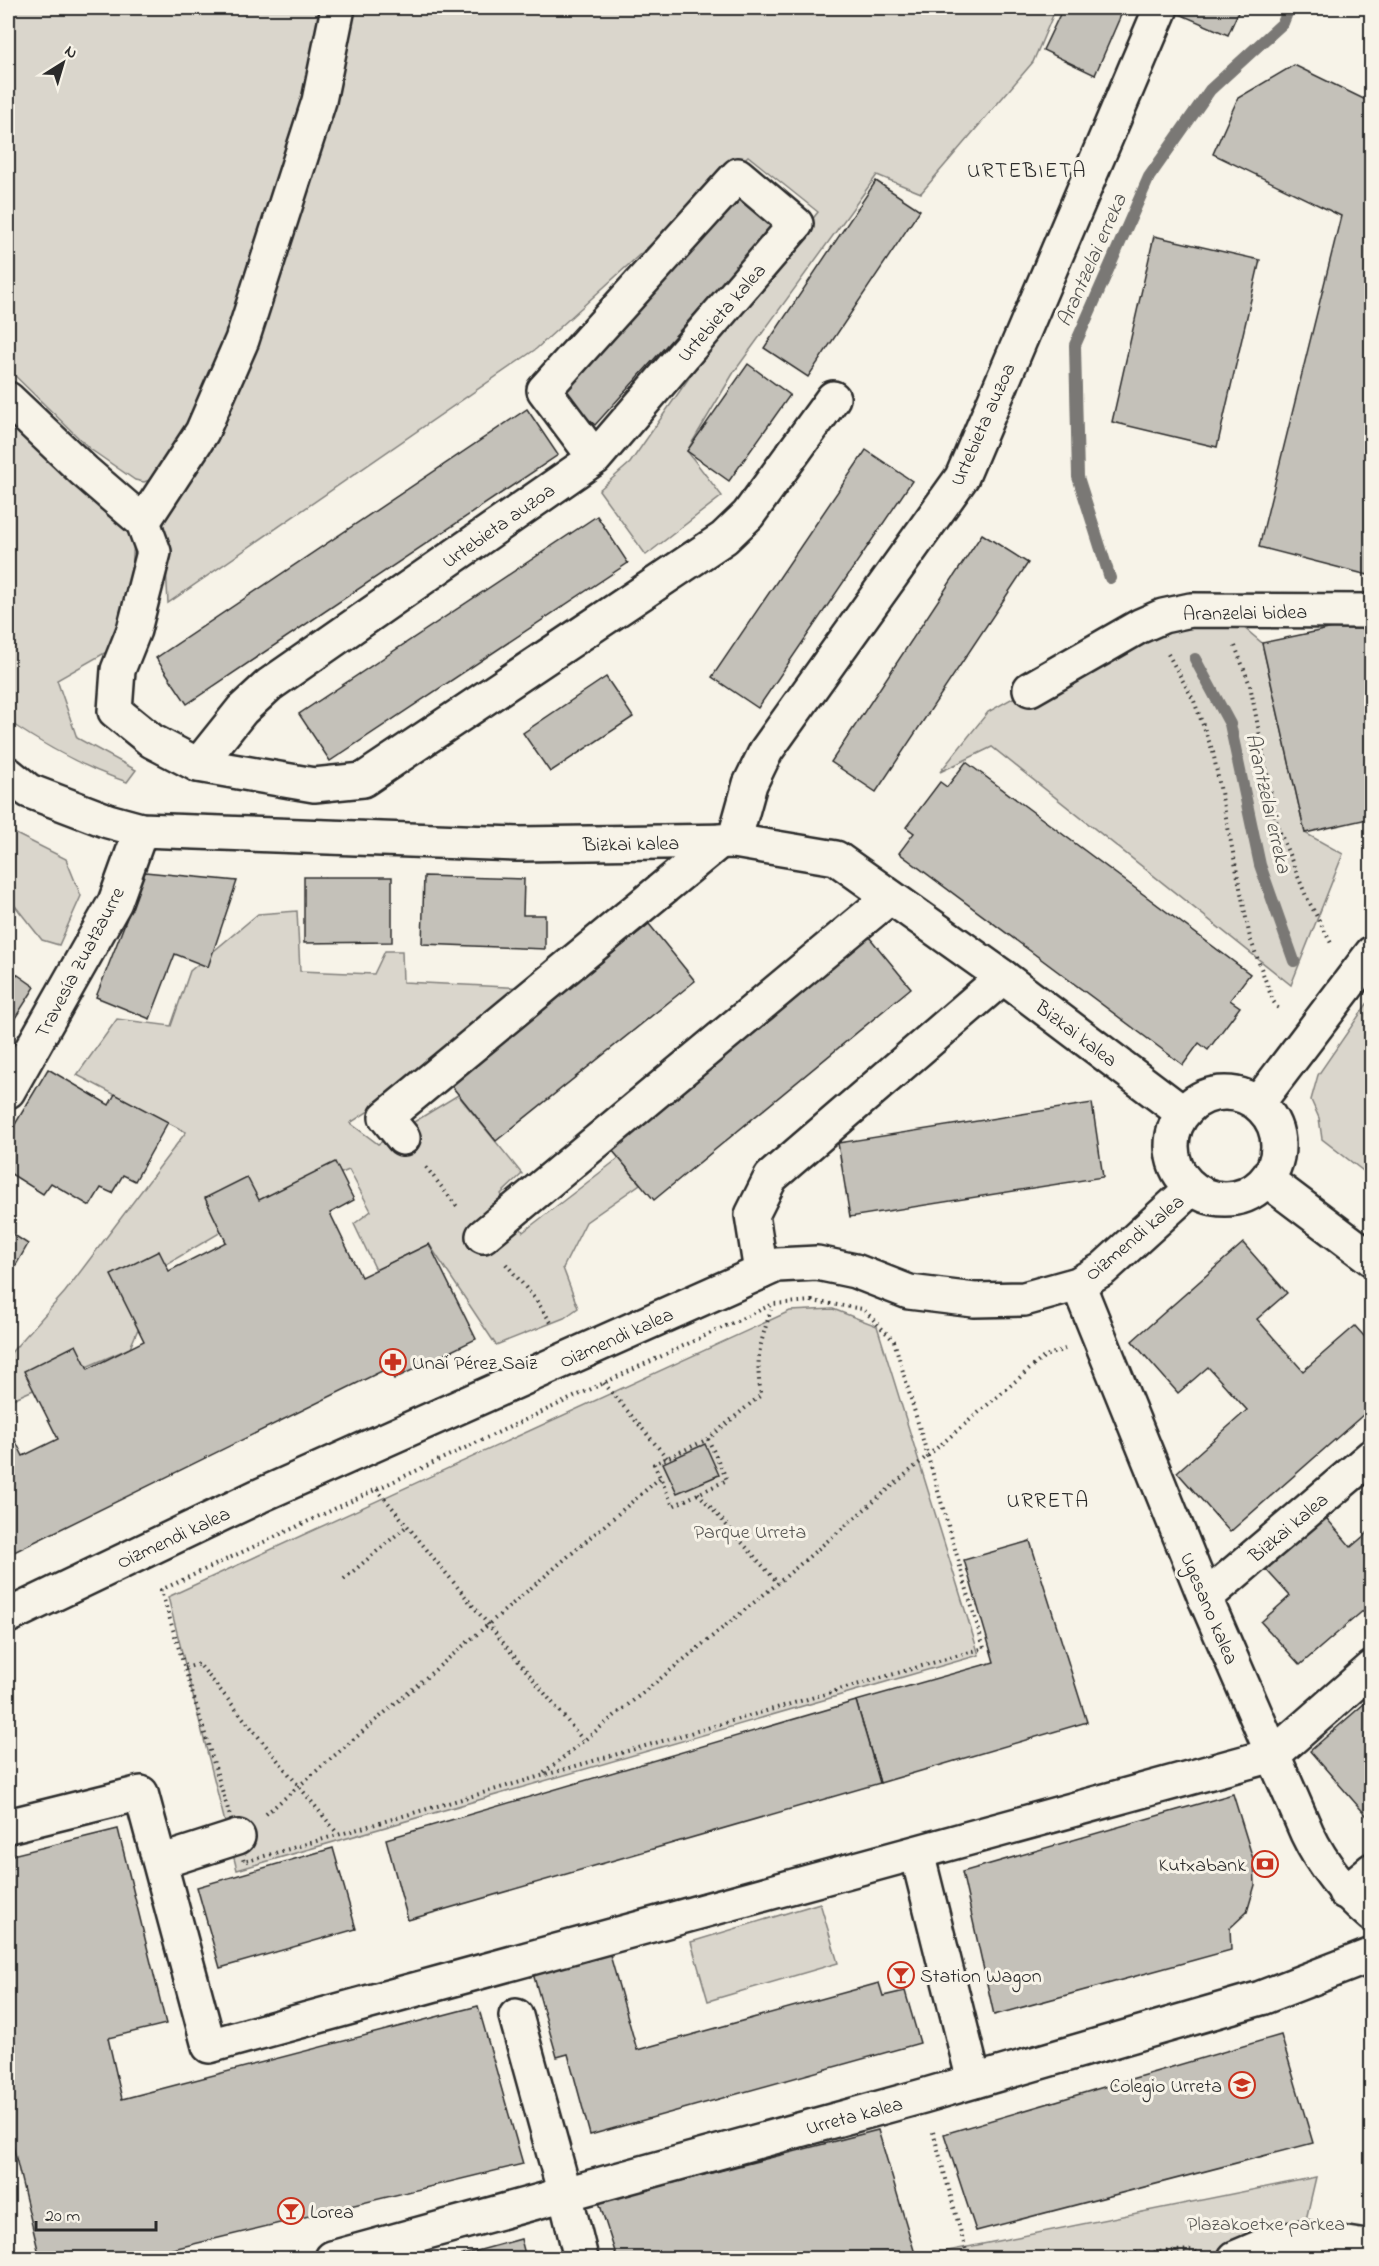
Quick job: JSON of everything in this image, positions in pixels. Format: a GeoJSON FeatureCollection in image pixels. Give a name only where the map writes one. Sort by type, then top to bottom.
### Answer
{"type":"FeatureCollection","features":[{"type":"Feature","properties":{"kind":"street"},"geometry":{"type":"LineString","coordinates":[[143,522],[202,432],[242,340],[319,101],[338,8]]}},
{"type":"Feature","properties":{"kind":"street","name":"Urtebieta auzoa"},"geometry":{"type":"LineString","coordinates":[[727,841],[750,784],[766,752],[962,477],[1161,8]]}},
{"type":"Feature","properties":{"kind":"street","name":"Urtebieta kalea"},"geometry":{"type":"LineString","coordinates":[[738,175],[796,224],[595,458],[543,390],[738,175]]}},
{"type":"Feature","properties":{"kind":"street"},"geometry":{"type":"LineString","coordinates":[[8,399],[84,471],[143,522],[154,552],[134,630],[118,670],[115,711],[152,741],[198,765],[314,784],[363,780],[724,538],[748,515],[833,398]]}},
{"type":"Feature","properties":{"kind":"street","name":"Urtebieta auzoa"},"geometry":{"type":"LineString","coordinates":[[198,765],[242,710],[268,685],[595,458]]}},
{"type":"Feature","properties":{"kind":"street","name":"Aranzelai bidea"},"geometry":{"type":"LineString","coordinates":[[1030,689],[1163,616],[1191,610],[1371,611]]}},
{"type":"Feature","properties":{"kind":"street","name":"Bizkai kalea"},"geometry":{"type":"LineString","coordinates":[[15,780],[108,821],[141,830],[518,844],[727,841],[836,858],[1004,977],[1183,1113]]}},
{"type":"Feature","properties":{"kind":"street","name":"Travesía Zuatzaurre"},"geometry":{"type":"LineString","coordinates":[[8,1091],[115,902],[141,830]]}},
{"type":"Feature","properties":{"kind":"street"},"geometry":{"type":"LineString","coordinates":[[402,1138],[386,1117],[727,841]]}},
{"type":"Feature","properties":{"kind":"street"},"geometry":{"type":"LineString","coordinates":[[482,1236],[890,897]]}},
{"type":"Feature","properties":{"kind":"street"},"geometry":{"type":"LineString","coordinates":[[1258,1103],[1371,953]]}},
{"type":"Feature","properties":{"kind":"street"},"geometry":{"type":"LineString","coordinates":[[761,1272],[752,1215],[771,1177],[1004,977]]}},
{"type":"Feature","properties":{"kind":"street"},"geometry":{"type":"LineString","coordinates":[[1227,1092],[1243,1095],[1258,1103],[1269,1116],[1277,1131],[1279,1148],[1275,1165],[1267,1180],[1254,1191],[1239,1198],[1222,1200],[1206,1196],[1191,1187],[1180,1175],[1173,1160],[1172,1143],[1175,1126],[1183,1113],[1196,1101],[1210,1094],[1227,1092]]}},
{"type":"Feature","properties":{"kind":"street"},"geometry":{"type":"LineString","coordinates":[[1267,1180],[1371,1259]]}},
{"type":"Feature","properties":{"kind":"street","name":"Oizmendi kalea"},"geometry":{"type":"LineString","coordinates":[[8,1616],[259,1496],[777,1265],[817,1263],[855,1271],[909,1292],[974,1300],[1024,1299],[1078,1284],[1103,1269],[1191,1187]]}},
{"type":"Feature","properties":{"kind":"street","name":"Ugesano kalea"},"geometry":{"type":"LineString","coordinates":[[1078,1284],[1205,1598],[1316,1853],[1345,1892],[1371,1915]]}},
{"type":"Feature","properties":{"kind":"street","name":"Bizkai kalea"},"geometry":{"type":"LineString","coordinates":[[1205,1598],[1371,1456]]}},
{"type":"Feature","properties":{"kind":"street"},"geometry":{"type":"LineString","coordinates":[[8,1826],[141,1793],[209,2046],[1273,1755],[1371,1668]]}},
{"type":"Feature","properties":{"kind":"street"},"geometry":{"type":"LineString","coordinates":[[160,1862],[238,1838]]}},
{"type":"Feature","properties":{"kind":"street"},"geometry":{"type":"LineString","coordinates":[[917,1853],[974,2081]]}},
{"type":"Feature","properties":{"kind":"street"},"geometry":{"type":"LineString","coordinates":[[1345,1892],[1371,1870]]}},
{"type":"Feature","properties":{"kind":"street","name":"Urreta kalea"},"geometry":{"type":"LineString","coordinates":[[332,2259],[923,2096],[1261,1998],[1371,1955]]}},
{"type":"Feature","properties":{"kind":"street"},"geometry":{"type":"LineString","coordinates":[[516,2016],[581,2259]]}},
{"type":"Feature","properties":{"kind":"street"},"geometry":{"type":"LineString","coordinates":[[1235,2259],[1268,2244],[1302,2237],[1365,2243]]}},
{"type":"Feature","properties":{"kind":"path"},"geometry":{"type":"LineString","coordinates":[[1223,610],[1250,685],[1277,825],[1306,896],[1351,980]]}},
{"type":"Feature","properties":{"kind":"path"},"geometry":{"type":"LineString","coordinates":[[1149,622],[1194,701],[1213,752],[1250,938],[1274,1001],[1302,1044]]}},
{"type":"Feature","properties":{"kind":"path"},"geometry":{"type":"LineString","coordinates":[[402,1138],[536,1300]]}},
{"type":"Feature","properties":{"kind":"path"},"geometry":{"type":"LineString","coordinates":[[708,1439],[728,1480],[673,1506],[654,1464],[708,1439],[761,1395],[757,1371],[758,1348],[773,1304],[761,1272]]}},
{"type":"Feature","properties":{"kind":"path"},"geometry":{"type":"LineString","coordinates":[[812,1301],[863,1309],[894,1341],[984,1648],[244,1862],[161,1590],[604,1383],[773,1304],[812,1301]]}},
{"type":"Feature","properties":{"kind":"path"},"geometry":{"type":"LineString","coordinates":[[541,1775],[778,1582],[1045,1356],[1099,1337]]}},
{"type":"Feature","properties":{"kind":"path"},"geometry":{"type":"LineString","coordinates":[[604,1383],[667,1458]]}},
{"type":"Feature","properties":{"kind":"path"},"geometry":{"type":"LineString","coordinates":[[238,1838],[660,1479]]}},
{"type":"Feature","properties":{"kind":"path"},"geometry":{"type":"LineString","coordinates":[[377,1489],[583,1740]]}},
{"type":"Feature","properties":{"kind":"path"},"geometry":{"type":"LineString","coordinates":[[698,1494],[778,1582]]}},
{"type":"Feature","properties":{"kind":"path"},"geometry":{"type":"LineString","coordinates":[[344,1579],[407,1526]]}},
{"type":"Feature","properties":{"kind":"path"},"geometry":{"type":"LineString","coordinates":[[185,1668],[199,1664],[338,1834]]}},
{"type":"Feature","properties":{"kind":"path"},"geometry":{"type":"LineString","coordinates":[[923,2096],[968,2259]]}},
{"type":"Feature","properties":{"kind":"path"},"geometry":{"type":"LineString","coordinates":[[1046,2259],[1193,2250],[1207,2259]]}},
{"type":"Feature","properties":{"kind":"green space"},"geometry":{"type":"Polygon","coordinates":[[[8,8],[1056,8],[1033,62],[921,193],[877,175],[734,372],[687,451],[722,496],[646,555],[599,490],[630,463],[711,346],[818,212],[748,156],[536,349],[168,603],[161,476],[144,482],[135,480],[90,449],[8,369],[8,8]]]}},
{"type":"Feature","properties":{"kind":"green space"},"geometry":{"type":"Polygon","coordinates":[[[8,418],[111,509],[134,537],[132,573],[117,646],[57,680],[77,738],[136,770],[127,782],[65,756],[8,721],[8,418]]]}},
{"type":"Feature","properties":{"kind":"green space"},"geometry":{"type":"Polygon","coordinates":[[[1223,610],[1262,643],[1305,833],[1343,854],[1291,985],[992,747],[940,772],[988,712],[1140,626],[1223,610]]]}},
{"type":"Feature","properties":{"kind":"green space"},"geometry":{"type":"Polygon","coordinates":[[[8,830],[66,859],[81,896],[59,945],[42,940],[8,897],[8,830]]]}},
{"type":"Feature","properties":{"kind":"green space"},"geometry":{"type":"Polygon","coordinates":[[[297,911],[300,971],[374,974],[385,951],[402,951],[403,982],[527,988],[386,1100],[350,1123],[378,1144],[458,1095],[522,1174],[501,1194],[523,1232],[619,1158],[640,1184],[586,1222],[563,1268],[578,1308],[564,1318],[496,1345],[429,1244],[376,1270],[354,1224],[371,1211],[349,1170],[279,1198],[165,1265],[130,1348],[8,1401],[8,1356],[65,1292],[186,1132],[77,1075],[117,1019],[171,1026],[190,971],[258,914],[297,911]]]}},
{"type":"Feature","properties":{"kind":"green space"},"geometry":{"type":"Polygon","coordinates":[[[1371,998],[1371,1177],[1322,1139],[1319,1118],[1311,1100],[1318,1075],[1371,998]]]}},
{"type":"Feature","properties":{"kind":"green space","name":"Parque Urreta"},"geometry":{"type":"Polygon","coordinates":[[[833,1309],[877,1326],[979,1655],[237,1870],[168,1597],[790,1311],[833,1309]]]}},
{"type":"Feature","properties":{"kind":"green space"},"geometry":{"type":"Polygon","coordinates":[[[820,1903],[838,1963],[708,2001],[691,1942],[820,1903]]]}},
{"type":"Feature","properties":{"kind":"green space","name":"Plazakoetxe parkea"},"geometry":{"type":"Polygon","coordinates":[[[1316,2177],[1302,2237],[1371,2258],[913,2258],[1316,2177]]]}},
{"type":"Feature","properties":{"kind":"building"},"geometry":{"type":"Polygon","coordinates":[[[1063,8],[1124,8],[1095,75],[1043,50],[1063,8]]]}},
{"type":"Feature","properties":{"kind":"building"},"geometry":{"type":"Polygon","coordinates":[[[1180,8],[1240,8],[1228,35],[1177,13],[1180,8]]]}},
{"type":"Feature","properties":{"kind":"building"},"geometry":{"type":"Polygon","coordinates":[[[1294,65],[1372,103],[1372,559],[1368,575],[1259,547],[1341,216],[1213,154],[1238,98],[1294,65]]]}},
{"type":"Feature","properties":{"kind":"building"},"geometry":{"type":"Polygon","coordinates":[[[876,181],[920,210],[808,377],[764,348],[876,181]]]}},
{"type":"Feature","properties":{"kind":"building"},"geometry":{"type":"Polygon","coordinates":[[[739,182],[780,219],[595,425],[555,389],[739,182]]]}},
{"type":"Feature","properties":{"kind":"building"},"geometry":{"type":"Polygon","coordinates":[[[1154,236],[1260,260],[1217,447],[1112,422],[1154,236]]]}},
{"type":"Feature","properties":{"kind":"building"},"geometry":{"type":"Polygon","coordinates":[[[748,364],[790,395],[729,481],[687,451],[748,364]]]}},
{"type":"Feature","properties":{"kind":"building"},"geometry":{"type":"Polygon","coordinates":[[[527,409],[558,455],[187,704],[156,658],[527,409]]]}},
{"type":"Feature","properties":{"kind":"building"},"geometry":{"type":"Polygon","coordinates":[[[866,450],[912,481],[758,708],[712,677],[866,450]]]}},
{"type":"Feature","properties":{"kind":"building"},"geometry":{"type":"Polygon","coordinates":[[[597,516],[628,563],[330,761],[299,714],[597,516]]]}},
{"type":"Feature","properties":{"kind":"building"},"geometry":{"type":"Polygon","coordinates":[[[982,534],[1028,563],[876,792],[831,762],[982,534]]]}},
{"type":"Feature","properties":{"kind":"building"},"geometry":{"type":"Polygon","coordinates":[[[1367,621],[1372,643],[1372,818],[1305,833],[1262,643],[1367,621]]]}},
{"type":"Feature","properties":{"kind":"building"},"geometry":{"type":"Polygon","coordinates":[[[606,677],[633,717],[550,772],[523,733],[606,677]]]}},
{"type":"Feature","properties":{"kind":"building"},"geometry":{"type":"Polygon","coordinates":[[[966,762],[1250,974],[1230,1000],[1240,1007],[1208,1050],[1199,1043],[1183,1065],[899,853],[914,833],[906,827],[940,782],[947,787],[966,762]]]}},
{"type":"Feature","properties":{"kind":"building"},"geometry":{"type":"Polygon","coordinates":[[[145,872],[237,881],[208,967],[175,954],[150,1019],[96,997],[145,872]]]}},
{"type":"Feature","properties":{"kind":"building"},"geometry":{"type":"Polygon","coordinates":[[[424,876],[524,879],[523,915],[545,915],[545,949],[422,944],[424,876]]]}},
{"type":"Feature","properties":{"kind":"building"},"geometry":{"type":"Polygon","coordinates":[[[304,877],[392,877],[392,942],[304,943],[304,877]]]}},
{"type":"Feature","properties":{"kind":"building"},"geometry":{"type":"Polygon","coordinates":[[[649,924],[695,981],[496,1141],[450,1084],[649,924]]]}},
{"type":"Feature","properties":{"kind":"building"},"geometry":{"type":"Polygon","coordinates":[[[865,932],[911,988],[654,1200],[607,1144],[865,932]]]}},
{"type":"Feature","properties":{"kind":"building"},"geometry":{"type":"Polygon","coordinates":[[[8,968],[35,987],[8,1029],[8,968]]]}},
{"type":"Feature","properties":{"kind":"building"},"geometry":{"type":"Polygon","coordinates":[[[48,1069],[109,1105],[115,1094],[168,1122],[135,1181],[123,1175],[112,1193],[101,1188],[90,1206],[51,1183],[43,1194],[8,1172],[8,1136],[48,1069]]]}},
{"type":"Feature","properties":{"kind":"building"},"geometry":{"type":"Polygon","coordinates":[[[1092,1103],[1103,1177],[850,1217],[838,1143],[1092,1103]]]}},
{"type":"Feature","properties":{"kind":"building"},"geometry":{"type":"Polygon","coordinates":[[[335,1162],[354,1200],[330,1213],[361,1277],[429,1244],[476,1339],[394,1379],[388,1368],[8,1555],[8,1426],[23,1456],[58,1439],[24,1371],[76,1345],[88,1369],[144,1341],[111,1275],[159,1251],[169,1271],[226,1242],[205,1198],[247,1177],[259,1200],[335,1162]]]}},
{"type":"Feature","properties":{"kind":"building"},"geometry":{"type":"Polygon","coordinates":[[[8,1231],[28,1244],[8,1279],[8,1231]]]}},
{"type":"Feature","properties":{"kind":"building"},"geometry":{"type":"Polygon","coordinates":[[[1243,1243],[1287,1293],[1257,1319],[1303,1371],[1355,1326],[1372,1345],[1372,1407],[1230,1532],[1177,1472],[1247,1410],[1208,1367],[1178,1393],[1132,1341],[1243,1243]]]}},
{"type":"Feature","properties":{"kind":"building"},"geometry":{"type":"Polygon","coordinates":[[[705,1444],[719,1475],[677,1493],[663,1463],[705,1444]]]}},
{"type":"Feature","properties":{"kind":"building"},"geometry":{"type":"Polygon","coordinates":[[[1322,1513],[1351,1547],[1372,1529],[1372,1603],[1300,1665],[1261,1622],[1290,1596],[1262,1565],[1322,1513]]]}},
{"type":"Feature","properties":{"kind":"building"},"geometry":{"type":"Polygon","coordinates":[[[1030,1541],[1087,1722],[880,1783],[856,1701],[994,1662],[964,1560],[1030,1541]]]}},
{"type":"Feature","properties":{"kind":"building"},"geometry":{"type":"Polygon","coordinates":[[[1372,1697],[1372,1822],[1310,1751],[1372,1697]]]}},
{"type":"Feature","properties":{"kind":"building"},"geometry":{"type":"Polygon","coordinates":[[[856,1701],[880,1783],[408,1920],[386,1839],[856,1701]]]}},
{"type":"Feature","properties":{"kind":"building"},"geometry":{"type":"Polygon","coordinates":[[[1233,1794],[1254,1862],[1255,1885],[1247,1912],[1230,1928],[1231,1950],[994,2015],[962,1872],[1233,1794]]]}},
{"type":"Feature","properties":{"kind":"building"},"geometry":{"type":"Polygon","coordinates":[[[118,1829],[166,2024],[108,2038],[122,2099],[478,2006],[523,2164],[136,2258],[40,2258],[8,2125],[8,1856],[118,1829]]]}},
{"type":"Feature","properties":{"kind":"building"},"geometry":{"type":"Polygon","coordinates":[[[333,1848],[356,1929],[220,1968],[197,1887],[333,1848]]]}},
{"type":"Feature","properties":{"kind":"building"},"geometry":{"type":"Polygon","coordinates":[[[608,1948],[637,2050],[879,1983],[883,1996],[905,1991],[920,2043],[590,2135],[568,2054],[557,2057],[532,1970],[608,1948]]]}},
{"type":"Feature","properties":{"kind":"building"},"geometry":{"type":"Polygon","coordinates":[[[1281,2035],[1313,2143],[976,2231],[944,2134],[1281,2035]]]}},
{"type":"Feature","properties":{"kind":"building"},"geometry":{"type":"Polygon","coordinates":[[[878,2130],[916,2257],[617,2258],[599,2202],[878,2130]]]}},
{"type":"Feature","properties":{"kind":"building"},"geometry":{"type":"Polygon","coordinates":[[[521,2239],[526,2258],[463,2258],[462,2255],[521,2239]]]}},
{"type":"Feature","properties":{"kind":"waterway","name":"Arantzelai erreka"},"geometry":{"type":"LineString","coordinates":[[1110,578],[1078,477],[1075,345],[1149,177],[1210,90],[1283,23],[1289,8]]}},
{"type":"Feature","properties":{"kind":"waterway","name":"Arantzelai erreka"},"geometry":{"type":"LineString","coordinates":[[1195,659],[1230,724],[1260,865],[1294,961]]}},
{"type":"Feature","properties":{"kind":"place","name":"Unai Pérez Saiz"},"geometry":{"type":"Point","coordinates":[393,1362]}},
{"type":"Feature","properties":{"kind":"place","name":"Kutxabank"},"geometry":{"type":"Point","coordinates":[1265,1864]}},
{"type":"Feature","properties":{"kind":"place","name":"Station Wagon"},"geometry":{"type":"Point","coordinates":[901,1975]}},
{"type":"Feature","properties":{"kind":"place","name":"Colegio Urreta"},"geometry":{"type":"Point","coordinates":[1242,2085]}},
{"type":"Feature","properties":{"kind":"place","name":"Lorea"},"geometry":{"type":"Point","coordinates":[291,2211]}},
{"type":"Feature","properties":{"kind":"district","name":"URTEBIETA"},"geometry":{"type":"Point","coordinates":[1027,170]}},
{"type":"Feature","properties":{"kind":"district","name":"URRETA"},"geometry":{"type":"Point","coordinates":[1048,1500]}}]}
